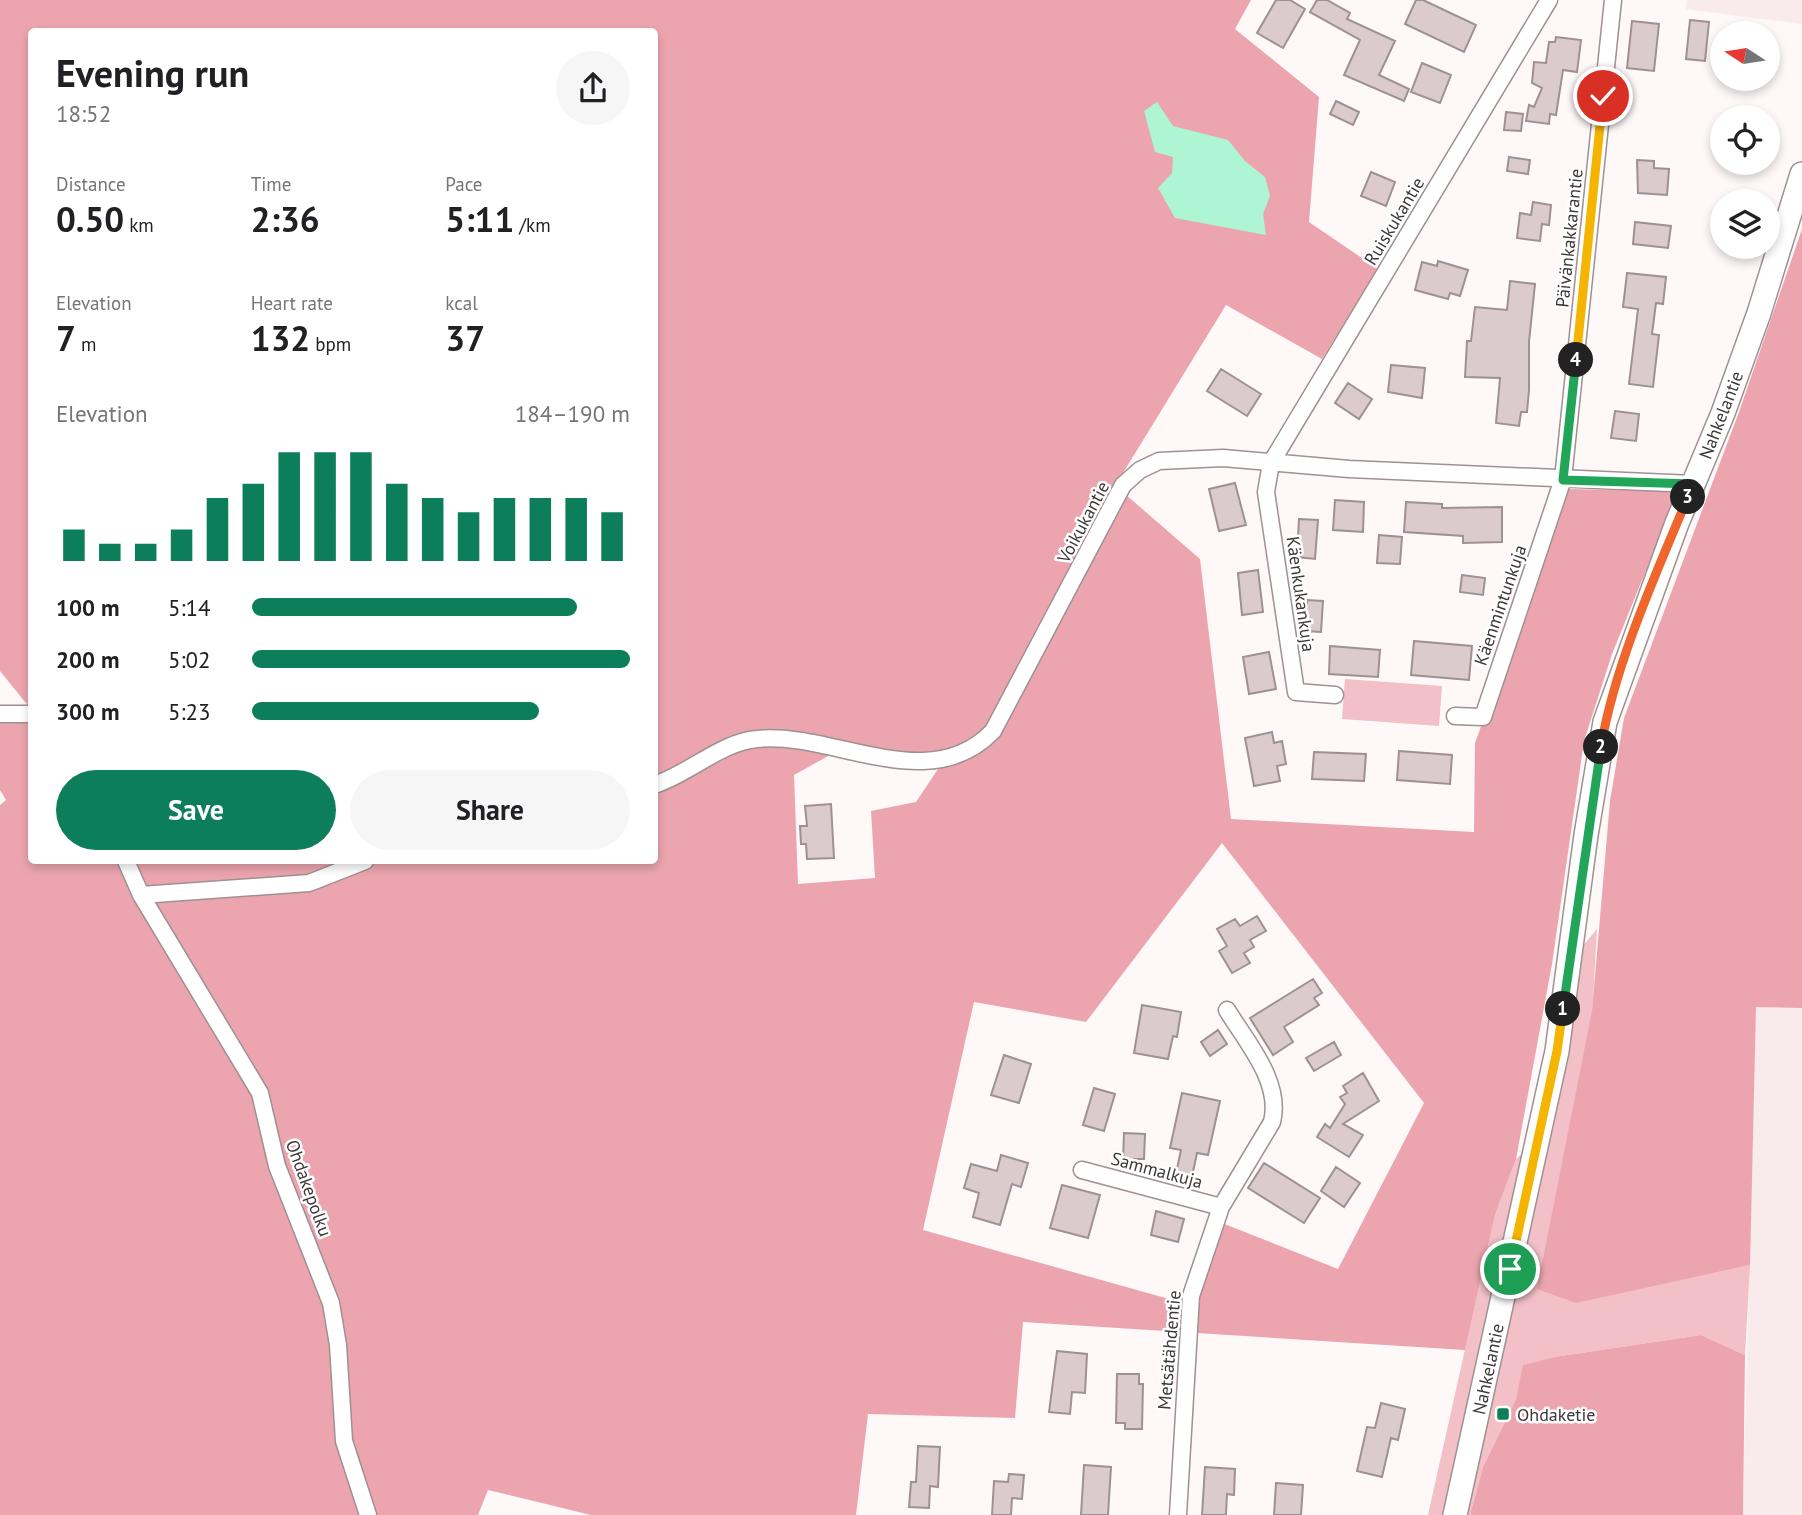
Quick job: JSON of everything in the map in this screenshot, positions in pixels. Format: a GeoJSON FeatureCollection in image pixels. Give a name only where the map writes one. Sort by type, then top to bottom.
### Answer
{"type":"FeatureCollection","features":[{"type":"Feature","properties":{"kind":"main road","name":"Nahkelantie"},"geometry":{"type":"LineString","coordinates":[[1455,1515],[1557,1051],[1586,835],[1605,722],[1633,640],[1723,413],[1759,313],[1802,174]]}},
{"type":"Feature","properties":{"kind":"street","name":"Ruiskukantie"},"geometry":{"type":"LineString","coordinates":[[1271,463],[1549,0]]}},
{"type":"Feature","properties":{"kind":"street","name":"Päivänkakkarantie"},"geometry":{"type":"LineString","coordinates":[[1563,480],[1614,0]]}},
{"type":"Feature","properties":{"kind":"street","name":"Voikukantie"},"geometry":{"type":"LineString","coordinates":[[658,784],[674,779],[717,754],[753,739],[786,737],[841,751],[909,761],[946,759],[977,748],[993,731],[1123,485],[1140,470],[1159,461],[1223,458],[1563,480],[1693,484]]}},
{"type":"Feature","properties":{"kind":"street","name":"Käenkukankuja"},"geometry":{"type":"LineString","coordinates":[[1271,463],[1266,492],[1296,692],[1335,695]]}},
{"type":"Feature","properties":{"kind":"street","name":"Käenmintunkuja"},"geometry":{"type":"LineString","coordinates":[[1455,716],[1483,717],[1563,480]]}},
{"type":"Feature","properties":{"kind":"street"},"geometry":{"type":"LineString","coordinates":[[0,714],[28,714]]}},
{"type":"Feature","properties":{"kind":"street","name":"Ohdakepolku"},"geometry":{"type":"LineString","coordinates":[[127,864],[141,895],[260,1093],[277,1166],[331,1303],[338,1345],[344,1441],[368,1515]]}},
{"type":"Feature","properties":{"kind":"street"},"geometry":{"type":"LineString","coordinates":[[141,895],[309,883],[357,864]]}},
{"type":"Feature","properties":{"kind":"street","name":"Metsätähdentie"},"geometry":{"type":"LineString","coordinates":[[1178,1515],[1191,1296],[1221,1207],[1272,1122],[1275,1110],[1271,1084],[1227,1010]]}},
{"type":"Feature","properties":{"kind":"street","name":"Sammalkuja"},"geometry":{"type":"LineString","coordinates":[[1083,1170],[1221,1207]]}},
{"type":"Feature","properties":{"kind":"shaded area"},"geometry":{"type":"Polygon","coordinates":[[[0,0],[1251,0],[1235,29],[1319,97],[1309,222],[1378,269],[1322,359],[1226,305],[1115,486],[990,726],[973,743],[945,754],[908,755],[786,732],[658,779],[658,28],[28,28],[28,706],[0,671],[0,0]]]}},
{"type":"Feature","properties":{"kind":"shaded area"},"geometry":{"type":"Polygon","coordinates":[[[1687,0],[1802,0],[1802,24],[1780,21],[1686,9],[1687,0]]]}},
{"type":"Feature","properties":{"kind":"shaded area"},"geometry":{"type":"Polygon","coordinates":[[[1157,102],[1173,126],[1228,140],[1245,161],[1265,177],[1270,196],[1263,214],[1266,235],[1175,218],[1158,188],[1172,173],[1173,157],[1155,152],[1144,111],[1157,102]]]}},
{"type":"Feature","properties":{"kind":"shaded area"},"geometry":{"type":"Polygon","coordinates":[[[1802,229],[1802,1008],[1756,1007],[1750,1265],[1576,1303],[1537,1289],[1592,1011],[1610,801],[1624,718],[1739,412],[1802,229]]]}},
{"type":"Feature","properties":{"kind":"shaded area"},"geometry":{"type":"Polygon","coordinates":[[[1567,489],[1671,493],[1675,499],[1612,654],[1584,741],[1552,964],[1516,1159],[1495,1215],[1465,1350],[1023,1322],[1015,1418],[868,1414],[856,1515],[591,1515],[488,1490],[478,1515],[0,1515],[0,805],[6,800],[0,790],[0,721],[28,720],[28,864],[658,864],[658,790],[736,750],[770,741],[793,743],[830,755],[794,775],[798,884],[875,878],[871,811],[916,802],[940,766],[978,755],[999,734],[1125,494],[1200,559],[1231,819],[1474,832],[1475,743],[1567,489]],[[1222,843],[1086,1022],[974,1002],[923,1230],[1194,1306],[1222,1223],[1338,1269],[1424,1103],[1222,843]]]}},
{"type":"Feature","properties":{"kind":"shaded area"},"geometry":{"type":"Polygon","coordinates":[[[1345,679],[1442,686],[1439,726],[1342,719],[1345,679]]]}},
{"type":"Feature","properties":{"kind":"shaded area"},"geometry":{"type":"Polygon","coordinates":[[[1597,929],[1576,1302],[1750,1265],[1745,1355],[1701,1335],[1554,1357],[1524,1365],[1516,1399],[1483,1467],[1470,1515],[1428,1515],[1495,1215],[1516,1159],[1550,1129],[1581,948],[1597,929]]]}},
{"type":"Feature","properties":{"kind":"shaded area"},"geometry":{"type":"Polygon","coordinates":[[[1756,1007],[1802,1008],[1802,1515],[1743,1515],[1756,1007]]]}},
{"type":"Feature","properties":{"kind":"shaded area"},"geometry":{"type":"Polygon","coordinates":[[[1701,1335],[1745,1355],[1743,1515],[1470,1515],[1483,1467],[1516,1399],[1523,1365],[1554,1357],[1701,1335]]]}},
{"type":"Feature","properties":{"kind":"building"},"geometry":{"type":"Polygon","coordinates":[[[1276,0],[1290,0],[1305,9],[1283,48],[1257,33],[1276,0]]]}},
{"type":"Feature","properties":{"kind":"building"},"geometry":{"type":"Polygon","coordinates":[[[1317,0],[1327,0],[1350,13],[1347,19],[1395,41],[1379,75],[1409,89],[1404,101],[1344,75],[1360,40],[1310,12],[1317,0]]]}},
{"type":"Feature","properties":{"kind":"building"},"geometry":{"type":"Polygon","coordinates":[[[1416,0],[1423,0],[1476,25],[1464,52],[1405,24],[1416,0]]]}},
{"type":"Feature","properties":{"kind":"building"},"geometry":{"type":"Polygon","coordinates":[[[1690,20],[1709,22],[1705,61],[1686,59],[1690,20]]]}},
{"type":"Feature","properties":{"kind":"building"},"geometry":{"type":"Polygon","coordinates":[[[1632,21],[1659,24],[1654,71],[1627,68],[1632,21]]]}},
{"type":"Feature","properties":{"kind":"building"},"geometry":{"type":"Polygon","coordinates":[[[1556,37],[1581,40],[1577,72],[1563,70],[1556,115],[1550,114],[1549,124],[1526,121],[1529,105],[1534,107],[1542,88],[1532,83],[1534,62],[1546,63],[1549,42],[1555,42],[1556,37]]]}},
{"type":"Feature","properties":{"kind":"building"},"geometry":{"type":"Polygon","coordinates":[[[1422,63],[1451,75],[1440,103],[1411,92],[1422,63]]]}},
{"type":"Feature","properties":{"kind":"building"},"geometry":{"type":"Polygon","coordinates":[[[1336,101],[1359,112],[1353,125],[1330,114],[1336,101]]]}},
{"type":"Feature","properties":{"kind":"building"},"geometry":{"type":"Polygon","coordinates":[[[1506,112],[1523,114],[1521,131],[1504,130],[1506,112]]]}},
{"type":"Feature","properties":{"kind":"building"},"geometry":{"type":"Polygon","coordinates":[[[1509,157],[1530,160],[1528,174],[1507,171],[1509,157]]]}},
{"type":"Feature","properties":{"kind":"building"},"geometry":{"type":"Polygon","coordinates":[[[1637,160],[1654,161],[1654,168],[1669,169],[1667,195],[1638,193],[1637,160]]]}},
{"type":"Feature","properties":{"kind":"building"},"geometry":{"type":"Polygon","coordinates":[[[1371,172],[1395,182],[1386,206],[1361,196],[1371,172]]]}},
{"type":"Feature","properties":{"kind":"building"},"geometry":{"type":"Polygon","coordinates":[[[1533,202],[1551,205],[1549,225],[1542,224],[1540,241],[1517,238],[1520,213],[1531,215],[1533,202]]]}},
{"type":"Feature","properties":{"kind":"building"},"geometry":{"type":"Polygon","coordinates":[[[1635,222],[1671,226],[1668,248],[1633,244],[1635,222]]]}},
{"type":"Feature","properties":{"kind":"building"},"geometry":{"type":"Polygon","coordinates":[[[1438,261],[1468,270],[1460,296],[1450,293],[1448,299],[1415,290],[1422,262],[1437,266],[1438,261]]]}},
{"type":"Feature","properties":{"kind":"building"},"geometry":{"type":"Polygon","coordinates":[[[1627,273],[1666,277],[1663,304],[1656,303],[1652,334],[1659,335],[1653,387],[1629,384],[1638,309],[1623,307],[1627,273]]]}},
{"type":"Feature","properties":{"kind":"building"},"geometry":{"type":"Polygon","coordinates":[[[1510,281],[1535,284],[1529,342],[1527,412],[1521,412],[1519,426],[1496,423],[1500,378],[1465,377],[1467,341],[1471,341],[1475,307],[1507,310],[1510,281]]]}},
{"type":"Feature","properties":{"kind":"building"},"geometry":{"type":"Polygon","coordinates":[[[1391,365],[1425,368],[1422,398],[1388,392],[1391,365]]]}},
{"type":"Feature","properties":{"kind":"building"},"geometry":{"type":"Polygon","coordinates":[[[1221,369],[1261,394],[1247,416],[1207,391],[1221,369]]]}},
{"type":"Feature","properties":{"kind":"building"},"geometry":{"type":"Polygon","coordinates":[[[1348,383],[1372,399],[1359,419],[1335,403],[1348,383]]]}},
{"type":"Feature","properties":{"kind":"building"},"geometry":{"type":"Polygon","coordinates":[[[1615,411],[1639,414],[1636,441],[1611,438],[1615,411]]]}},
{"type":"Feature","properties":{"kind":"building"},"geometry":{"type":"Polygon","coordinates":[[[1235,483],[1246,525],[1219,531],[1209,489],[1235,483]]]}},
{"type":"Feature","properties":{"kind":"building"},"geometry":{"type":"Polygon","coordinates":[[[1335,500],[1364,502],[1363,532],[1333,530],[1335,500]]]}},
{"type":"Feature","properties":{"kind":"building"},"geometry":{"type":"Polygon","coordinates":[[[1406,502],[1442,504],[1442,508],[1502,507],[1502,542],[1463,543],[1463,536],[1404,532],[1406,502]]]}},
{"type":"Feature","properties":{"kind":"building"},"geometry":{"type":"Polygon","coordinates":[[[1299,519],[1318,520],[1315,559],[1297,557],[1299,519]]]}},
{"type":"Feature","properties":{"kind":"building"},"geometry":{"type":"Polygon","coordinates":[[[1379,535],[1402,537],[1400,564],[1377,563],[1379,535]]]}},
{"type":"Feature","properties":{"kind":"building"},"geometry":{"type":"Polygon","coordinates":[[[1258,570],[1263,612],[1242,615],[1238,573],[1258,570]]]}},
{"type":"Feature","properties":{"kind":"building"},"geometry":{"type":"Polygon","coordinates":[[[1462,575],[1485,578],[1483,595],[1460,592],[1462,575]]]}},
{"type":"Feature","properties":{"kind":"building"},"geometry":{"type":"Polygon","coordinates":[[[1307,600],[1323,601],[1321,632],[1305,631],[1307,600]]]}},
{"type":"Feature","properties":{"kind":"building"},"geometry":{"type":"Polygon","coordinates":[[[1414,641],[1472,646],[1469,680],[1411,675],[1414,641]]]}},
{"type":"Feature","properties":{"kind":"building"},"geometry":{"type":"Polygon","coordinates":[[[1330,646],[1380,650],[1378,677],[1329,674],[1330,646]]]}},
{"type":"Feature","properties":{"kind":"building"},"geometry":{"type":"Polygon","coordinates":[[[1269,652],[1276,689],[1249,694],[1243,657],[1269,652]]]}},
{"type":"Feature","properties":{"kind":"building"},"geometry":{"type":"Polygon","coordinates":[[[1272,732],[1274,743],[1282,741],[1286,764],[1277,766],[1280,781],[1254,786],[1245,738],[1272,732]]]}},
{"type":"Feature","properties":{"kind":"building"},"geometry":{"type":"Polygon","coordinates":[[[1399,751],[1452,755],[1450,784],[1397,780],[1399,751]]]}},
{"type":"Feature","properties":{"kind":"building"},"geometry":{"type":"Polygon","coordinates":[[[1314,752],[1366,754],[1364,781],[1312,779],[1314,752]]]}},
{"type":"Feature","properties":{"kind":"building"},"geometry":{"type":"Polygon","coordinates":[[[831,804],[834,858],[807,859],[806,844],[801,844],[800,826],[807,826],[805,806],[831,804]]]}},
{"type":"Feature","properties":{"kind":"building"},"geometry":{"type":"Polygon","coordinates":[[[1257,916],[1266,931],[1250,940],[1254,947],[1244,953],[1250,963],[1232,973],[1219,951],[1227,946],[1217,929],[1235,919],[1240,926],[1257,916]]]}},
{"type":"Feature","properties":{"kind":"building"},"geometry":{"type":"Polygon","coordinates":[[[1313,979],[1322,993],[1314,998],[1319,1005],[1284,1027],[1293,1042],[1273,1055],[1250,1018],[1313,979]]]}},
{"type":"Feature","properties":{"kind":"building"},"geometry":{"type":"Polygon","coordinates":[[[1142,1005],[1181,1012],[1177,1037],[1173,1036],[1168,1059],[1134,1053],[1142,1005]]]}},
{"type":"Feature","properties":{"kind":"building"},"geometry":{"type":"Polygon","coordinates":[[[1218,1030],[1227,1044],[1210,1056],[1201,1042],[1218,1030]]]}},
{"type":"Feature","properties":{"kind":"building"},"geometry":{"type":"Polygon","coordinates":[[[1334,1042],[1341,1055],[1314,1071],[1306,1058],[1334,1042]]]}},
{"type":"Feature","properties":{"kind":"building"},"geometry":{"type":"Polygon","coordinates":[[[1004,1055],[1031,1064],[1019,1103],[991,1095],[1004,1055]]]}},
{"type":"Feature","properties":{"kind":"building"},"geometry":{"type":"Polygon","coordinates":[[[1363,1073],[1379,1101],[1343,1124],[1363,1135],[1349,1157],[1317,1137],[1325,1124],[1330,1128],[1345,1104],[1340,1097],[1347,1093],[1343,1086],[1363,1073]]]}},
{"type":"Feature","properties":{"kind":"building"},"geometry":{"type":"Polygon","coordinates":[[[1094,1088],[1115,1094],[1104,1131],[1083,1125],[1094,1088]]]}},
{"type":"Feature","properties":{"kind":"building"},"geometry":{"type":"Polygon","coordinates":[[[1182,1093],[1220,1101],[1208,1155],[1197,1153],[1191,1181],[1175,1178],[1181,1150],[1170,1148],[1182,1093]]]}},
{"type":"Feature","properties":{"kind":"building"},"geometry":{"type":"Polygon","coordinates":[[[1124,1133],[1145,1134],[1144,1159],[1123,1159],[1124,1133]]]}},
{"type":"Feature","properties":{"kind":"building"},"geometry":{"type":"Polygon","coordinates":[[[1001,1155],[1028,1163],[1021,1187],[1012,1184],[1000,1225],[973,1217],[979,1193],[964,1188],[971,1164],[997,1171],[1001,1155]]]}},
{"type":"Feature","properties":{"kind":"building"},"geometry":{"type":"Polygon","coordinates":[[[1264,1163],[1320,1198],[1304,1223],[1248,1188],[1264,1163]]]}},
{"type":"Feature","properties":{"kind":"building"},"geometry":{"type":"Polygon","coordinates":[[[1336,1167],[1360,1183],[1344,1207],[1321,1191],[1336,1167]]]}},
{"type":"Feature","properties":{"kind":"building"},"geometry":{"type":"Polygon","coordinates":[[[1062,1185],[1100,1195],[1088,1238],[1050,1228],[1062,1185]]]}},
{"type":"Feature","properties":{"kind":"building"},"geometry":{"type":"Polygon","coordinates":[[[1156,1211],[1184,1219],[1178,1242],[1151,1235],[1156,1211]]]}},
{"type":"Feature","properties":{"kind":"building"},"geometry":{"type":"Polygon","coordinates":[[[1057,1351],[1087,1354],[1085,1393],[1072,1392],[1070,1414],[1049,1412],[1057,1351]]]}},
{"type":"Feature","properties":{"kind":"building"},"geometry":{"type":"Polygon","coordinates":[[[1117,1374],[1139,1374],[1139,1384],[1143,1384],[1142,1429],[1125,1429],[1125,1423],[1116,1423],[1117,1374]]]}},
{"type":"Feature","properties":{"kind":"building"},"geometry":{"type":"Polygon","coordinates":[[[1381,1403],[1405,1409],[1398,1440],[1391,1438],[1382,1477],[1357,1471],[1367,1427],[1375,1428],[1381,1403]]]}},
{"type":"Feature","properties":{"kind":"building"},"geometry":{"type":"Polygon","coordinates":[[[918,1446],[940,1447],[938,1487],[930,1486],[929,1508],[909,1507],[911,1482],[916,1482],[918,1446]]]}},
{"type":"Feature","properties":{"kind":"building"},"geometry":{"type":"Polygon","coordinates":[[[1084,1465],[1111,1467],[1108,1515],[1081,1515],[1084,1465]]]}},
{"type":"Feature","properties":{"kind":"building"},"geometry":{"type":"Polygon","coordinates":[[[1205,1467],[1235,1469],[1234,1495],[1227,1494],[1226,1515],[1202,1515],[1205,1467]]]}},
{"type":"Feature","properties":{"kind":"building"},"geometry":{"type":"Polygon","coordinates":[[[1009,1474],[1024,1475],[1022,1499],[1012,1498],[1011,1515],[992,1515],[994,1481],[1008,1482],[1009,1474]]]}},
{"type":"Feature","properties":{"kind":"building"},"geometry":{"type":"Polygon","coordinates":[[[1276,1483],[1303,1485],[1301,1515],[1274,1515],[1276,1483]]]}},
{"type":"Feature","properties":{"kind":"place","name":"Ohdaketie"},"geometry":{"type":"Point","coordinates":[1503,1414]}},
{"type":"Feature","properties":{"kind":"route"},"geometry":{"type":"LineString","coordinates":[[1510,1269],[1557,1051],[1586,835],[1605,722],[1633,640],[1693,484],[1563,480],[1603,96]]}}]}
